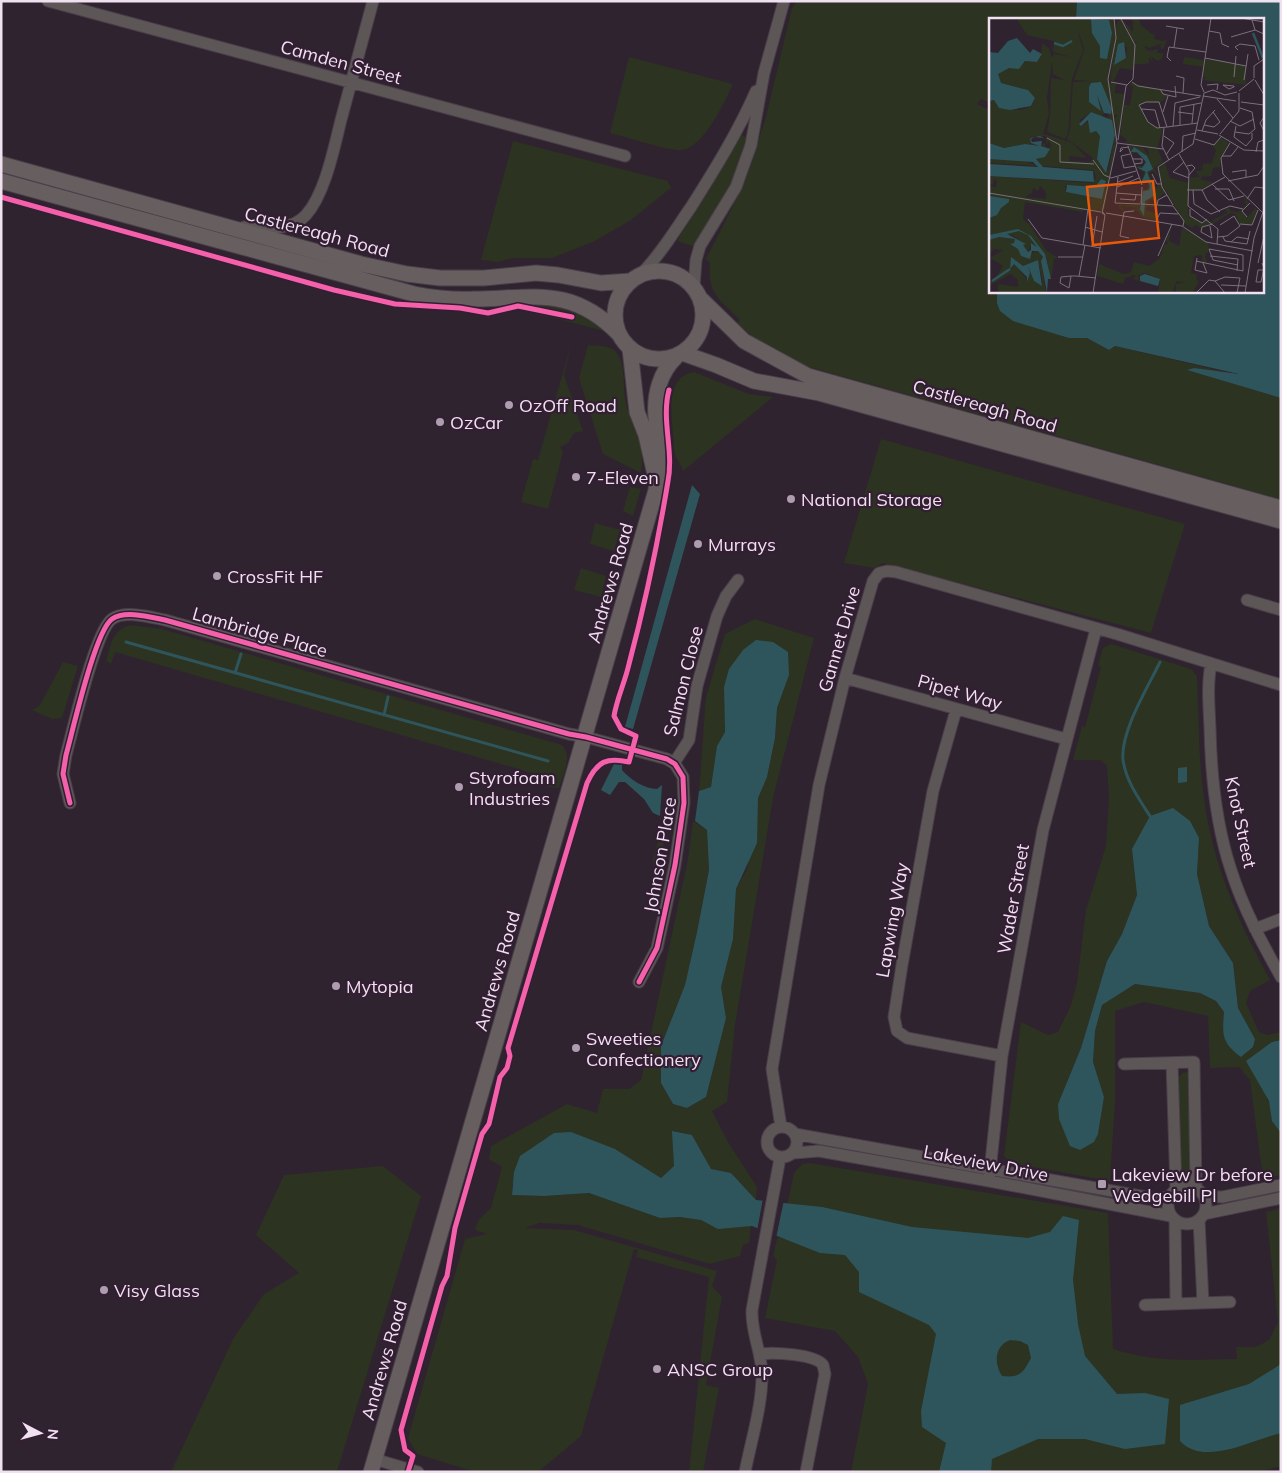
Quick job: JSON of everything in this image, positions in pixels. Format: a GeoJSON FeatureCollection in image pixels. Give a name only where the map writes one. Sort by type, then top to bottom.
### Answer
{"type":"FeatureCollection","features":[{"type":"Feature","properties":{"kind":"main road","name":"Castlereagh Road"},"geometry":{"type":"LineString","coordinates":[[1,164],[360,264],[423,276],[469,278],[536,273],[601,283],[636,277]]}},
{"type":"Feature","properties":{"kind":"main road","name":"Castlereagh Road"},"geometry":{"type":"LineString","coordinates":[[1,181],[414,294],[455,299],[539,296],[560,299],[584,308],[607,322],[618,334]]}},
{"type":"Feature","properties":{"kind":"main road"},"geometry":{"type":"LineString","coordinates":[[650,271],[670,272],[679,275],[698,293],[703,317],[699,335],[679,355],[666,359],[647,358],[630,349],[618,334],[615,320],[616,305],[621,292],[636,277],[650,271]]}},
{"type":"Feature","properties":{"kind":"main road","name":"Castlereagh Road"},"geometry":{"type":"LineString","coordinates":[[698,293],[744,342],[808,376],[1281,508]]}},
{"type":"Feature","properties":{"kind":"main road","name":"Andrews Road"},"geometry":{"type":"LineString","coordinates":[[630,349],[637,412],[646,435],[657,481]]}},
{"type":"Feature","properties":{"kind":"main road","name":"Castlereagh Road"},"geometry":{"type":"LineString","coordinates":[[679,355],[716,365],[754,381],[819,393],[1281,521]]}},
{"type":"Feature","properties":{"kind":"main road","name":"Andrews Road"},"geometry":{"type":"LineString","coordinates":[[372,1466],[586,737],[656,490],[662,463],[656,418],[656,398],[668,364],[679,355]]}},
{"type":"Feature","properties":{"kind":"street","name":"Camden Street"},"geometry":{"type":"LineString","coordinates":[[48,1],[625,156]]}},
{"type":"Feature","properties":{"kind":"street"},"geometry":{"type":"LineString","coordinates":[[219,226],[264,228],[290,225],[305,216],[325,180],[373,1]]}},
{"type":"Feature","properties":{"kind":"street"},"geometry":{"type":"LineString","coordinates":[[698,293],[696,260],[700,246],[724,208],[742,171],[751,144],[764,73],[784,1]]}},
{"type":"Feature","properties":{"kind":"street"},"geometry":{"type":"LineString","coordinates":[[636,277],[664,247],[718,164],[738,131],[764,73]]}},
{"type":"Feature","properties":{"kind":"street","name":"Gannet Drive"},"geometry":{"type":"LineString","coordinates":[[781,1127],[772,1069],[819,785],[873,581],[879,573],[888,571],[1096,629],[1281,686]]}},
{"type":"Feature","properties":{"kind":"street","name":"Salmon Close"},"geometry":{"type":"LineString","coordinates":[[674,763],[691,733],[697,686],[717,616],[726,596],[738,580]]}},
{"type":"Feature","properties":{"kind":"street"},"geometry":{"type":"LineString","coordinates":[[1247,600],[1281,610]]}},
{"type":"Feature","properties":{"kind":"street","name":"Lambridge Place"},"geometry":{"type":"LineString","coordinates":[[70,803],[64,782],[66,755],[100,636],[112,619],[120,616],[147,616],[165,620],[569,734],[586,737]]}},
{"type":"Feature","properties":{"kind":"street","name":"Wader Street"},"geometry":{"type":"LineString","coordinates":[[990,1175],[1002,1056],[1044,830],[1096,629]]}},
{"type":"Feature","properties":{"kind":"street","name":"Knot Street"},"geometry":{"type":"LineString","coordinates":[[1212,664],[1208,679],[1211,756],[1218,814],[1231,870],[1255,929],[1281,977]]}},
{"type":"Feature","properties":{"kind":"street","name":"Pipet Way"},"geometry":{"type":"LineString","coordinates":[[846,678],[1066,739]]}},
{"type":"Feature","properties":{"kind":"street","name":"Lapwing Way"},"geometry":{"type":"LineString","coordinates":[[956,710],[933,791],[902,966],[895,1024],[902,1036],[907,1038],[1002,1056]]}},
{"type":"Feature","properties":{"kind":"street"},"geometry":{"type":"LineString","coordinates":[[586,737],[674,763]]}},
{"type":"Feature","properties":{"kind":"street","name":"Johnson Place"},"geometry":{"type":"LineString","coordinates":[[639,982],[657,948],[681,830],[684,784],[679,768],[674,763]]}},
{"type":"Feature","properties":{"kind":"street"},"geometry":{"type":"LineString","coordinates":[[1255,929],[1281,920]]}},
{"type":"Feature","properties":{"kind":"street"},"geometry":{"type":"LineString","coordinates":[[1124,1064],[1194,1062],[1196,1188]]}},
{"type":"Feature","properties":{"kind":"street"},"geometry":{"type":"LineString","coordinates":[[1172,1063],[1173,1193],[1168,1204],[1173,1218],[1176,1304]]}},
{"type":"Feature","properties":{"kind":"street"},"geometry":{"type":"LineString","coordinates":[[781,1127],[787,1128],[795,1134],[798,1144],[794,1153],[780,1158],[772,1153],[767,1141],[770,1133],[781,1127]]}},
{"type":"Feature","properties":{"kind":"street","name":"Lakeview Drive"},"geometry":{"type":"LineString","coordinates":[[795,1134],[990,1175],[1173,1218]]}},
{"type":"Feature","properties":{"kind":"street","name":"Lakeview Drive"},"geometry":{"type":"LineString","coordinates":[[794,1153],[819,1151],[1157,1199],[1173,1193]]}},
{"type":"Feature","properties":{"kind":"street"},"geometry":{"type":"LineString","coordinates":[[745,1472],[762,1385],[760,1354],[753,1336],[751,1319],[780,1158]]}},
{"type":"Feature","properties":{"kind":"street"},"geometry":{"type":"LineString","coordinates":[[1204,1196],[1222,1196],[1281,1185]]}},
{"type":"Feature","properties":{"kind":"street"},"geometry":{"type":"LineString","coordinates":[[1173,1193],[1183,1186],[1196,1188],[1204,1196],[1206,1202],[1202,1217],[1203,1303]]}},
{"type":"Feature","properties":{"kind":"street"},"geometry":{"type":"LineString","coordinates":[[1173,1218],[1187,1225],[1202,1217],[1281,1198]]}},
{"type":"Feature","properties":{"kind":"street"},"geometry":{"type":"LineString","coordinates":[[1145,1305],[1230,1302]]}},
{"type":"Feature","properties":{"kind":"street"},"geometry":{"type":"LineString","coordinates":[[760,1354],[776,1352],[815,1359],[823,1365],[825,1374],[806,1472]]}},
{"type":"Feature","properties":{"kind":"street"},"geometry":{"type":"LineString","coordinates":[[372,1466],[418,1472]]}},
{"type":"Feature","properties":{"kind":"green space"},"geometry":{"type":"Polygon","coordinates":[[[797,1],[1077,1],[1076,18],[989,18],[989,102],[981,99],[977,104],[989,110],[989,292],[997,292],[997,303],[1069,338],[1087,338],[1109,350],[1115,346],[1247,377],[1194,368],[1188,370],[1281,398],[1281,499],[806,366],[757,340],[737,323],[740,320],[716,296],[711,282],[710,263],[706,259],[745,182],[766,117],[792,8],[797,1]]]}},
{"type":"Feature","properties":{"kind":"green space"},"geometry":{"type":"Polygon","coordinates":[[[629,57],[733,84],[712,123],[698,141],[690,147],[682,150],[668,149],[610,133],[629,57]]]}},
{"type":"Feature","properties":{"kind":"green space"},"geometry":{"type":"Polygon","coordinates":[[[740,134],[748,138],[734,180],[695,247],[677,241],[740,134]]]}},
{"type":"Feature","properties":{"kind":"green space"},"geometry":{"type":"Polygon","coordinates":[[[513,141],[668,181],[671,188],[631,220],[595,241],[552,258],[513,258],[498,262],[481,260],[513,141]]]}},
{"type":"Feature","properties":{"kind":"green space"},"geometry":{"type":"Polygon","coordinates":[[[526,302],[548,304],[568,310],[595,324],[604,331],[506,305],[526,302]]]}},
{"type":"Feature","properties":{"kind":"green space"},"geometry":{"type":"Polygon","coordinates":[[[572,341],[564,375],[583,431],[574,433],[568,443],[560,447],[563,452],[548,509],[521,502],[533,459],[538,460],[572,341]]]}},
{"type":"Feature","properties":{"kind":"green space"},"geometry":{"type":"Polygon","coordinates":[[[588,345],[605,346],[618,354],[622,366],[626,404],[641,446],[641,473],[603,454],[579,378],[588,345]]]}},
{"type":"Feature","properties":{"kind":"green space"},"geometry":{"type":"Polygon","coordinates":[[[694,372],[749,394],[773,397],[683,471],[674,452],[671,416],[672,397],[679,380],[685,375],[694,372]]]}},
{"type":"Feature","properties":{"kind":"green space"},"geometry":{"type":"Polygon","coordinates":[[[881,439],[1185,524],[1151,633],[883,563],[874,568],[844,563],[881,439]]]}},
{"type":"Feature","properties":{"kind":"green space"},"geometry":{"type":"Polygon","coordinates":[[[630,487],[641,489],[633,516],[623,511],[630,487]]]}},
{"type":"Feature","properties":{"kind":"green space"},"geometry":{"type":"Polygon","coordinates":[[[595,523],[620,530],[614,551],[590,544],[595,523]]]}},
{"type":"Feature","properties":{"kind":"green space"},"geometry":{"type":"Polygon","coordinates":[[[581,568],[606,576],[601,597],[574,590],[581,568]]]}},
{"type":"Feature","properties":{"kind":"green space"},"geometry":{"type":"Polygon","coordinates":[[[755,619],[814,638],[773,798],[735,1025],[727,1102],[712,1111],[728,1142],[757,1187],[756,1200],[731,1173],[711,1169],[692,1135],[673,1131],[674,1166],[661,1178],[615,1149],[512,1185],[512,1195],[544,1196],[589,1193],[660,1218],[680,1217],[701,1220],[718,1228],[751,1226],[749,1243],[743,1245],[740,1256],[710,1264],[578,1225],[539,1223],[525,1228],[574,1230],[717,1271],[712,1286],[722,1297],[706,1385],[719,1388],[703,1472],[689,1472],[709,1277],[636,1257],[638,1250],[634,1249],[581,1436],[538,1472],[475,1472],[417,1454],[408,1438],[465,1239],[487,1234],[475,1230],[478,1221],[491,1208],[502,1167],[489,1159],[491,1146],[567,1104],[597,1113],[603,1089],[629,1089],[641,1080],[688,859],[693,821],[707,830],[709,870],[685,985],[661,1046],[661,1083],[673,1104],[687,1108],[706,1097],[726,1018],[721,987],[733,939],[736,889],[747,869],[757,816],[758,798],[767,777],[775,738],[777,708],[789,675],[724,687],[725,732],[717,747],[711,787],[699,791],[706,697],[725,634],[755,619]]]}},
{"type":"Feature","properties":{"kind":"green space"},"geometry":{"type":"Polygon","coordinates":[[[131,625],[162,629],[562,745],[567,754],[567,760],[559,788],[547,787],[549,778],[115,652],[111,664],[106,661],[113,638],[120,630],[131,625]]]}},
{"type":"Feature","properties":{"kind":"green space"},"geometry":{"type":"Polygon","coordinates":[[[1111,644],[1191,669],[1197,676],[1202,783],[1213,846],[1228,892],[1270,980],[1250,991],[1246,1003],[1259,1032],[1267,1035],[1281,1032],[1281,1040],[1272,1042],[1267,1098],[1281,1132],[1281,1175],[1263,1179],[1250,1080],[1239,1067],[1210,1068],[1208,1016],[1144,1002],[1115,1011],[1115,1102],[1110,1181],[1010,1163],[1004,1156],[1021,1022],[1048,1035],[1058,1032],[1071,1005],[1077,983],[1086,910],[1106,846],[1109,798],[1107,766],[1100,760],[1073,760],[1082,726],[1085,727],[1101,667],[1098,665],[1103,648],[1111,644]],[[1199,838],[1132,849],[1137,895],[1122,934],[1107,961],[1081,1048],[1058,1104],[1098,1134],[1104,1097],[1093,1062],[1095,1031],[1102,1005],[1135,984],[1200,993],[1216,1001],[1224,1012],[1223,1030],[1241,1057],[1253,1047],[1255,1039],[1238,1008],[1233,963],[1209,926],[1197,874],[1199,838]]]}},
{"type":"Feature","properties":{"kind":"green space"},"geometry":{"type":"Polygon","coordinates":[[[63,662],[78,666],[62,718],[52,719],[32,710],[40,705],[63,662]]]}},
{"type":"Feature","properties":{"kind":"green space"},"geometry":{"type":"Polygon","coordinates":[[[664,840],[660,865],[652,863],[658,841],[664,840]]]}},
{"type":"Feature","properties":{"kind":"green space"},"geometry":{"type":"Polygon","coordinates":[[[1188,1072],[1190,1075],[1193,1181],[1181,1182],[1178,1078],[1182,1073],[1188,1072]]]}},
{"type":"Feature","properties":{"kind":"green space"},"geometry":{"type":"Polygon","coordinates":[[[810,1163],[1108,1213],[1113,1349],[1159,1359],[1237,1359],[1236,1347],[1256,1347],[1269,1340],[1278,1322],[1266,1212],[1281,1208],[1281,1466],[1259,1472],[851,1472],[868,1384],[858,1357],[835,1331],[765,1318],[777,1260],[773,1256],[777,1239],[781,1236],[794,1173],[802,1164],[810,1163]]]}},
{"type":"Feature","properties":{"kind":"green space"},"geometry":{"type":"Polygon","coordinates":[[[383,1166],[421,1196],[337,1472],[171,1472],[233,1339],[264,1294],[299,1273],[256,1235],[284,1175],[383,1166]]]}},
{"type":"Feature","properties":{"kind":"water"},"geometry":{"type":"Polygon","coordinates":[[[1077,1],[1281,1],[1281,398],[1187,370],[1194,368],[1239,374],[1115,346],[1109,350],[1087,338],[1069,338],[1013,321],[1000,311],[997,303],[997,292],[1264,292],[1264,18],[1076,18],[1077,1]]]}},
{"type":"Feature","properties":{"kind":"water"},"geometry":{"type":"Polygon","coordinates":[[[692,485],[700,494],[633,729],[625,727],[692,485]]]}},
{"type":"Feature","properties":{"kind":"water"},"geometry":{"type":"Polygon","coordinates":[[[756,640],[773,642],[788,652],[789,675],[777,708],[775,738],[767,777],[758,798],[757,843],[736,889],[733,939],[721,987],[726,1018],[706,1097],[687,1108],[673,1104],[661,1083],[661,1046],[685,985],[709,870],[707,830],[695,821],[699,791],[711,787],[717,746],[725,732],[724,687],[729,669],[743,650],[756,640]]]}},
{"type":"Feature","properties":{"kind":"water"},"geometry":{"type":"Polygon","coordinates":[[[614,764],[622,765],[622,770],[625,773],[642,785],[657,789],[662,785],[660,816],[653,813],[644,799],[625,782],[619,782],[610,795],[601,790],[614,764]]]}},
{"type":"Feature","properties":{"kind":"water"},"geometry":{"type":"Polygon","coordinates":[[[1187,767],[1187,782],[1178,783],[1178,768],[1187,767]]]}},
{"type":"Feature","properties":{"kind":"water"},"geometry":{"type":"Polygon","coordinates":[[[1173,808],[1190,821],[1199,838],[1197,874],[1209,926],[1233,963],[1238,1008],[1255,1039],[1253,1047],[1241,1057],[1230,1047],[1223,1033],[1224,1012],[1216,1001],[1200,993],[1135,984],[1102,1005],[1095,1031],[1093,1062],[1104,1097],[1098,1134],[1094,1142],[1080,1150],[1070,1146],[1059,1119],[1058,1104],[1081,1048],[1107,961],[1122,934],[1137,895],[1132,849],[1150,816],[1173,808]]]}},
{"type":"Feature","properties":{"kind":"water"},"geometry":{"type":"Polygon","coordinates":[[[1281,1040],[1281,1133],[1272,1121],[1269,1101],[1246,1061],[1272,1042],[1281,1040]]]}},
{"type":"Feature","properties":{"kind":"water"},"geometry":{"type":"Polygon","coordinates":[[[672,1131],[692,1135],[711,1169],[731,1173],[756,1200],[822,1207],[912,1227],[1028,1238],[1050,1232],[1063,1216],[1079,1220],[1073,1280],[1078,1324],[1085,1356],[1117,1394],[1145,1393],[1169,1399],[1165,1444],[1125,1449],[1085,1439],[1038,1439],[992,1459],[991,1472],[939,1472],[946,1443],[922,1427],[921,1411],[936,1334],[929,1325],[859,1292],[859,1272],[845,1255],[820,1253],[752,1226],[718,1229],[701,1220],[680,1217],[660,1218],[589,1193],[544,1196],[512,1195],[514,1172],[520,1156],[554,1133],[571,1132],[615,1149],[661,1178],[674,1166],[672,1131]],[[1010,1340],[1001,1346],[998,1351],[997,1361],[1002,1376],[1017,1375],[1026,1367],[1031,1358],[1028,1345],[1020,1341],[1010,1340]]]}},
{"type":"Feature","properties":{"kind":"water"},"geometry":{"type":"Polygon","coordinates":[[[1281,1364],[1281,1433],[1215,1452],[1202,1452],[1190,1448],[1180,1441],[1180,1405],[1249,1384],[1281,1364]]]}},
{"type":"Feature","properties":{"kind":"pier"},"geometry":{"type":"Polygon","coordinates":[[[763,1198],[784,1200],[776,1238],[757,1231],[763,1198]]]}},
{"type":"Feature","properties":{"kind":"waterway"},"geometry":{"type":"LineString","coordinates":[[126,642],[548,761]]}},
{"type":"Feature","properties":{"kind":"waterway"},"geometry":{"type":"LineString","coordinates":[[235,673],[241,654]]}},
{"type":"Feature","properties":{"kind":"waterway"},"geometry":{"type":"LineString","coordinates":[[1150,816],[1127,775],[1123,760],[1123,749],[1130,723],[1160,662]]}},
{"type":"Feature","properties":{"kind":"waterway"},"geometry":{"type":"LineString","coordinates":[[384,715],[388,697]]}},
{"type":"Feature","properties":{"kind":"cycle path"},"geometry":{"type":"LineString","coordinates":[[1,197],[334,290],[395,304],[460,308],[488,313],[518,306],[572,317]]}},
{"type":"Feature","properties":{"kind":"cycle path"},"geometry":{"type":"LineString","coordinates":[[408,1472],[413,1456],[405,1450],[401,1430],[442,1286],[447,1276],[455,1228],[482,1134],[489,1124],[500,1077],[507,1068],[510,1056],[508,1048],[587,783],[599,765],[604,762],[615,760],[629,762],[636,736],[621,729],[614,716],[646,596],[668,481],[670,458],[666,413],[669,390]]}},
{"type":"Feature","properties":{"kind":"cycle path"},"geometry":{"type":"LineString","coordinates":[[70,803],[63,774],[66,755],[85,682],[105,627],[112,619],[124,615],[138,615],[165,620],[569,734],[667,759],[675,764],[683,777],[684,803],[675,865],[657,948],[639,982]]}},
{"type":"Feature","properties":{"kind":"place","name":"OzOff Road"},"geometry":{"type":"Point","coordinates":[509,405]}},
{"type":"Feature","properties":{"kind":"place","name":"OzCar"},"geometry":{"type":"Point","coordinates":[440,422]}},
{"type":"Feature","properties":{"kind":"place","name":"7-Eleven"},"geometry":{"type":"Point","coordinates":[576,477]}},
{"type":"Feature","properties":{"kind":"place","name":"National Storage"},"geometry":{"type":"Point","coordinates":[791,499]}},
{"type":"Feature","properties":{"kind":"place","name":"Murrays"},"geometry":{"type":"Point","coordinates":[698,544]}},
{"type":"Feature","properties":{"kind":"place","name":"CrossFit HF"},"geometry":{"type":"Point","coordinates":[217,576]}},
{"type":"Feature","properties":{"kind":"place","name":"Styrofoam Industries"},"geometry":{"type":"Point","coordinates":[459,787]}},
{"type":"Feature","properties":{"kind":"place","name":"Mytopia"},"geometry":{"type":"Point","coordinates":[336,986]}},
{"type":"Feature","properties":{"kind":"place","name":"Sweeties Confectionery"},"geometry":{"type":"Point","coordinates":[576,1048]}},
{"type":"Feature","properties":{"kind":"place","name":"Lakeview Dr before Wedgebill Pl"},"geometry":{"type":"Point","coordinates":[1102,1184]}},
{"type":"Feature","properties":{"kind":"place","name":"Visy Glass"},"geometry":{"type":"Point","coordinates":[104,1290]}},
{"type":"Feature","properties":{"kind":"place","name":"ANSC Group"},"geometry":{"type":"Point","coordinates":[657,1369]}}]}
